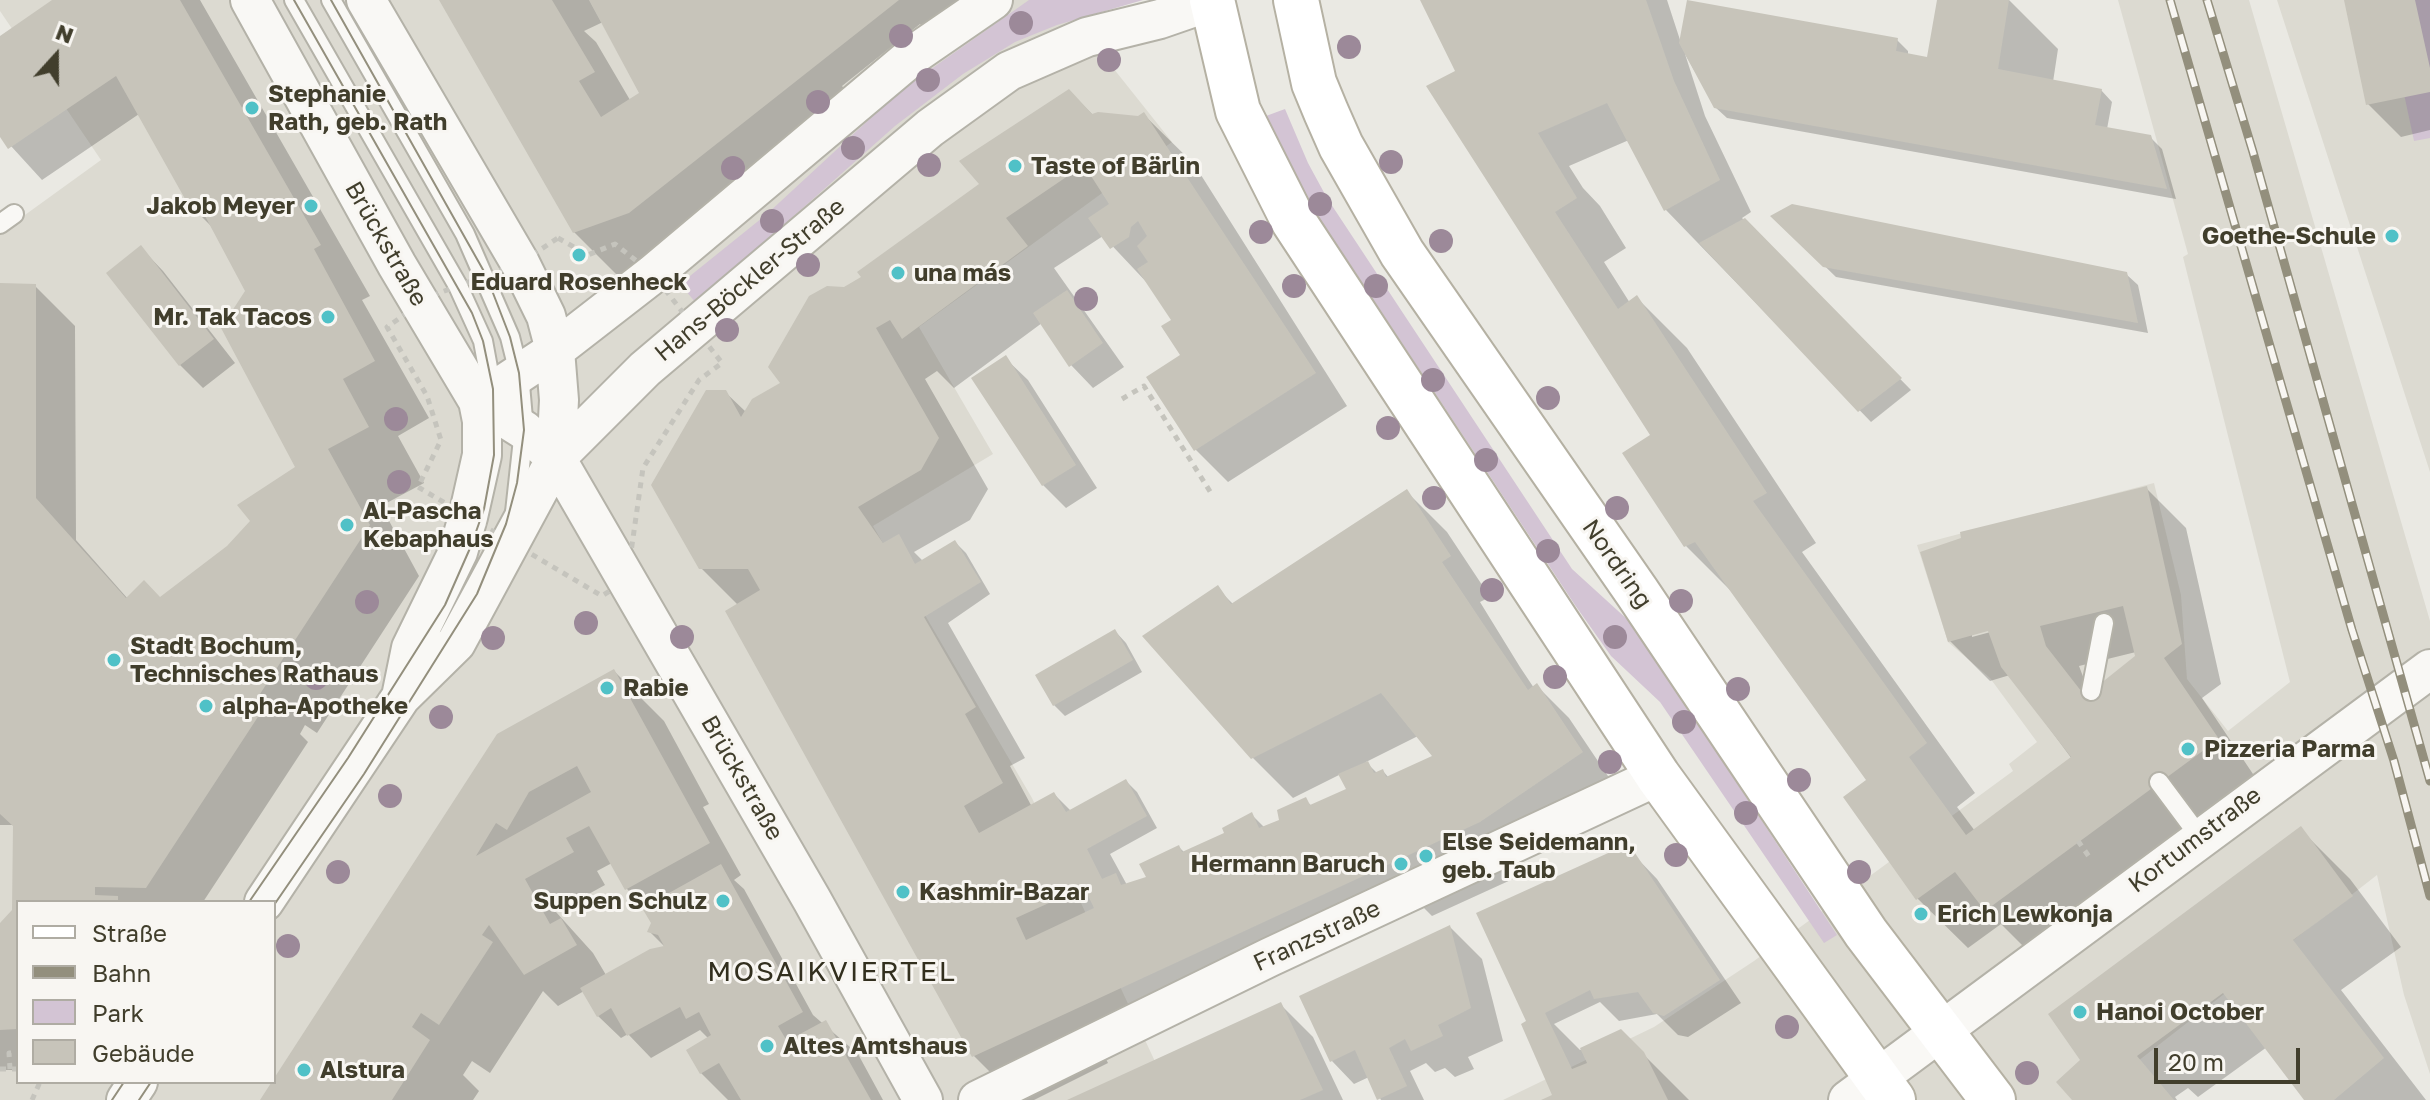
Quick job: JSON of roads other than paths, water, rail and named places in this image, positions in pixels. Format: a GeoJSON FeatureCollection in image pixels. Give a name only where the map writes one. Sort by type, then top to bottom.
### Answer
{"type":"FeatureCollection","features":[{"type":"Feature","properties":{"kind":"main road","name":"Nordring"},"geometry":{"type":"LineString","coordinates":[[1296,0],[1314,83],[1326,112],[1402,253],[1637,592],[1866,933],[1993,1100]]}},
{"type":"Feature","properties":{"kind":"main road"},"geometry":{"type":"LineString","coordinates":[[1213,1],[1238,111],[1294,222],[1658,776],[1873,1093]]}},
{"type":"Feature","properties":{"kind":"street","name":"Brückstraße"},"geometry":{"type":"LineString","coordinates":[[250,0],[397,265],[502,401],[556,458],[812,900],[923,1100]]}},
{"type":"Feature","properties":{"kind":"street"},"geometry":{"type":"LineString","coordinates":[[366,0],[520,263],[546,316],[555,350],[559,400],[556,458]]}},
{"type":"Feature","properties":{"kind":"street"},"geometry":{"type":"LineString","coordinates":[[502,401],[555,350],[653,274],[916,53],[993,0]]}},
{"type":"Feature","properties":{"kind":"street","name":"Hans-Böckler-Straße"},"geometry":{"type":"LineString","coordinates":[[265,900],[401,697],[456,643],[556,458],[645,369],[930,128],[1009,71],[1087,37],[1213,1]]}},
{"type":"Feature","properties":{"kind":"street","name":"Hans-Böckler-Straße"},"geometry":{"type":"LineString","coordinates":[[401,697],[411,648],[474,520],[482,455],[482,421],[502,401]]}},
{"type":"Feature","properties":{"kind":"street","name":"Kortumstraße"},"geometry":{"type":"LineString","coordinates":[[1873,1093],[1940,1030],[2430,669]]}},
{"type":"Feature","properties":{"kind":"street","name":"Franzstraße"},"geometry":{"type":"LineString","coordinates":[[978,1100],[1270,957],[1658,776]]}},
{"type":"Feature","properties":{"kind":"lane"},"geometry":{"type":"LineString","coordinates":[[294,0],[458,286],[483,341],[502,401]]}},
{"type":"Feature","properties":{"kind":"lane"},"geometry":{"type":"LineString","coordinates":[[331,0],[465,234],[496,299],[511,543]]}},
{"type":"Feature","properties":{"kind":"lane"},"geometry":{"type":"LineString","coordinates":[[2091,691],[2104,623]]}},
{"type":"Feature","properties":{"kind":"lane"},"geometry":{"type":"LineString","coordinates":[[2159,782],[2200,837]]}},
{"type":"Feature","properties":{"kind":"tram line"},"geometry":{"type":"LineString","coordinates":[[250,900],[348,758],[445,605],[484,509],[494,455],[493,389],[483,341],[472,313],[294,0]]}},
{"type":"Feature","properties":{"kind":"tram line"},"geometry":{"type":"LineString","coordinates":[[276,902],[364,774],[477,594],[506,524],[517,483],[524,430],[519,373],[510,337],[486,275],[331,0]]}},
{"type":"Feature","properties":{"kind":"tram line"},"geometry":{"type":"LineString","coordinates":[[112,1100],[123,1084]]}},
{"type":"Feature","properties":{"kind":"tram line"},"geometry":{"type":"LineString","coordinates":[[139,1100],[150,1084]]}},
{"type":"Feature","properties":{"kind":"railway"},"geometry":{"type":"LineString","coordinates":[[2170,0],[2352,630],[2394,761],[2430,896]]}},
{"type":"Feature","properties":{"kind":"railway"},"geometry":{"type":"LineString","coordinates":[[2207,0],[2253,152],[2430,781]]}},
{"type":"Feature","properties":{"kind":"place","name":"Stephanie Rath, geb. Rath"},"geometry":{"type":"Point","coordinates":[252,108]}},
{"type":"Feature","properties":{"kind":"place","name":"Taste of Bärlin"},"geometry":{"type":"Point","coordinates":[1015,166]}},
{"type":"Feature","properties":{"kind":"place","name":"Jakob Meyer"},"geometry":{"type":"Point","coordinates":[311,206]}},
{"type":"Feature","properties":{"kind":"place","name":"Goethe-Schule"},"geometry":{"type":"Point","coordinates":[2392,236]}},
{"type":"Feature","properties":{"kind":"place","name":"Eduard Rosenheck"},"geometry":{"type":"Point","coordinates":[579,255]}},
{"type":"Feature","properties":{"kind":"place","name":"una más"},"geometry":{"type":"Point","coordinates":[898,273]}},
{"type":"Feature","properties":{"kind":"place","name":"Mr. Tak Tacos"},"geometry":{"type":"Point","coordinates":[328,317]}},
{"type":"Feature","properties":{"kind":"place","name":"Al-Pascha Kebaphaus"},"geometry":{"type":"Point","coordinates":[347,525]}},
{"type":"Feature","properties":{"kind":"place","name":"Stadt Bochum, Technisches Rathaus"},"geometry":{"type":"Point","coordinates":[114,660]}},
{"type":"Feature","properties":{"kind":"place","name":"Rabie"},"geometry":{"type":"Point","coordinates":[607,688]}},
{"type":"Feature","properties":{"kind":"place","name":"alpha-Apotheke"},"geometry":{"type":"Point","coordinates":[206,706]}},
{"type":"Feature","properties":{"kind":"place","name":"Pizzeria Parma"},"geometry":{"type":"Point","coordinates":[2188,749]}},
{"type":"Feature","properties":{"kind":"place","name":"Else Seidemann, geb. Taub"},"geometry":{"type":"Point","coordinates":[1426,856]}},
{"type":"Feature","properties":{"kind":"place","name":"Hermann Baruch"},"geometry":{"type":"Point","coordinates":[1401,864]}},
{"type":"Feature","properties":{"kind":"place","name":"Kashmir-Bazar"},"geometry":{"type":"Point","coordinates":[903,892]}},
{"type":"Feature","properties":{"kind":"place","name":"Suppen Schulz"},"geometry":{"type":"Point","coordinates":[723,901]}},
{"type":"Feature","properties":{"kind":"place","name":"Erich Lewkonja"},"geometry":{"type":"Point","coordinates":[1921,914]}},
{"type":"Feature","properties":{"kind":"place","name":"Hanoi October"},"geometry":{"type":"Point","coordinates":[2080,1012]}},
{"type":"Feature","properties":{"kind":"place","name":"Altes Amtshaus"},"geometry":{"type":"Point","coordinates":[767,1046]}},
{"type":"Feature","properties":{"kind":"place","name":"Alstura"},"geometry":{"type":"Point","coordinates":[304,1070]}},
{"type":"Feature","properties":{"kind":"district","name":"MOSAIKVIERTEL"},"geometry":{"type":"Point","coordinates":[832,972]}}]}
